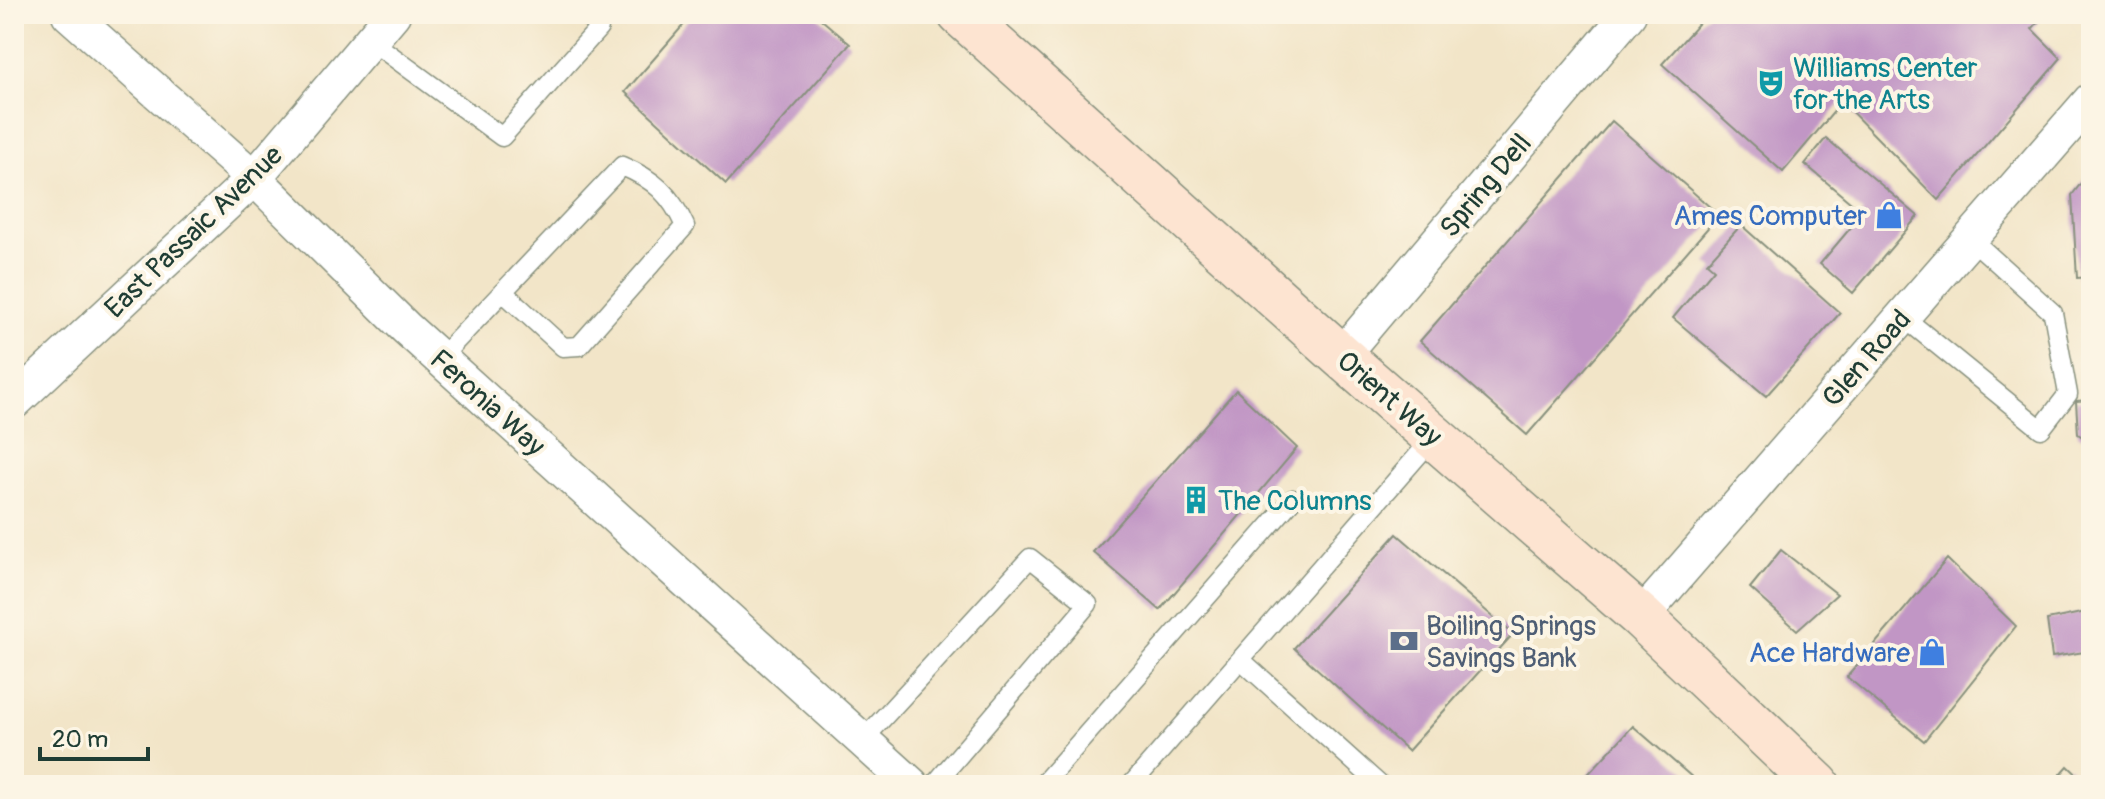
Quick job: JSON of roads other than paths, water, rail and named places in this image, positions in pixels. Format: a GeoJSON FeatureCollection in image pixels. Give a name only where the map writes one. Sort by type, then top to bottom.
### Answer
{"type":"FeatureCollection","features":[{"type":"Feature","properties":{"kind":"street","name":"Feronia Way"},"geometry":{"type":"LineString","coordinates":[[69,14],[254,178],[440,358],[912,785]]}},
{"type":"Feature","properties":{"kind":"street","name":"East Passaic Avenue"},"geometry":{"type":"LineString","coordinates":[[14,402],[254,178],[393,14]]}},
{"type":"Feature","properties":{"kind":"street","name":"Orient Way"},"geometry":{"type":"LineString","coordinates":[[960,14],[1341,356],[1641,617],[1818,785]]}},
{"type":"Feature","properties":{"kind":"street","name":"Spring Dell"},"geometry":{"type":"LineString","coordinates":[[1341,356],[1629,14]]}},
{"type":"Feature","properties":{"kind":"street","name":"Glen Road"},"geometry":{"type":"LineString","coordinates":[[1641,617],[2091,100]]}},
{"type":"Feature","properties":{"kind":"lane"},"geometry":{"type":"LineString","coordinates":[[370,40],[502,137],[599,28],[585,14]]}},
{"type":"Feature","properties":{"kind":"lane"},"geometry":{"type":"LineString","coordinates":[[440,358],[622,166],[647,177],[673,200],[685,226],[579,346],[563,347],[503,292]]}},
{"type":"Feature","properties":{"kind":"lane"},"geometry":{"type":"LineString","coordinates":[[1902,316],[2041,429],[2068,394],[2053,313],[1970,238]]}},
{"type":"Feature","properties":{"kind":"lane"},"geometry":{"type":"LineString","coordinates":[[1131,785],[1434,437]]}},
{"type":"Feature","properties":{"kind":"lane"},"geometry":{"type":"LineString","coordinates":[[1042,785],[1293,499]]}},
{"type":"Feature","properties":{"kind":"lane"},"geometry":{"type":"LineString","coordinates":[[863,740],[1030,558],[1088,604],[934,785]]}},
{"type":"Feature","properties":{"kind":"lane"},"geometry":{"type":"LineString","coordinates":[[1241,660],[1380,785]]}},
{"type":"Feature","properties":{"kind":"place","name":"Williams Center for the Arts"},"geometry":{"type":"Point","coordinates":[1771,83]}},
{"type":"Feature","properties":{"kind":"place","name":"Ames Computer"},"geometry":{"type":"Point","coordinates":[1889,215]}},
{"type":"Feature","properties":{"kind":"place","name":"The Columns"},"geometry":{"type":"Point","coordinates":[1196,500]}},
{"type":"Feature","properties":{"kind":"place","name":"Boiling Springs Savings Bank"},"geometry":{"type":"Point","coordinates":[1404,641]}},
{"type":"Feature","properties":{"kind":"place","name":"Ace Hardware"},"geometry":{"type":"Point","coordinates":[1932,652]}}]}
